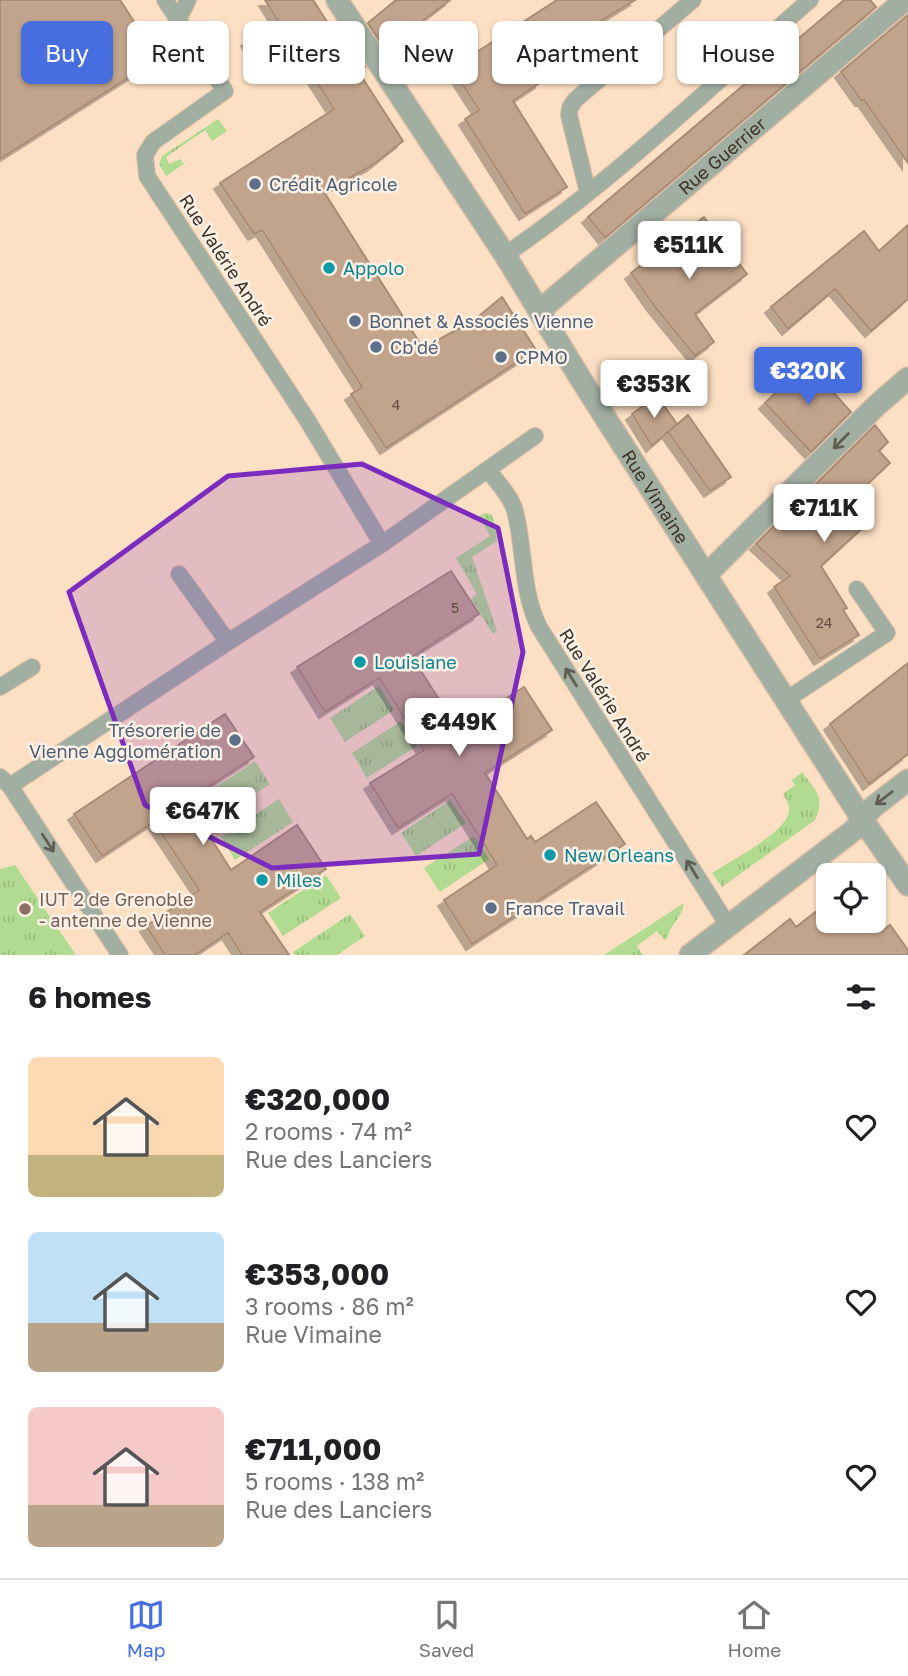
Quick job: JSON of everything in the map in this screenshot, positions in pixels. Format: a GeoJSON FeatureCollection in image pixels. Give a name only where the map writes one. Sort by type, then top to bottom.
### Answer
{"type":"FeatureCollection","features":[{"type":"Feature","properties":{"kind":"street","name":"Rue Vimaine"},"geometry":{"type":"LineString","coordinates":[[337,0],[505,255],[862,819],[908,885]]}},
{"type":"Feature","properties":{"kind":"street","name":"Rue Guerrier"},"geometry":{"type":"LineString","coordinates":[[539,311],[905,0]]}},
{"type":"Feature","properties":{"kind":"street"},"geometry":{"type":"LineString","coordinates":[[707,574],[876,406],[908,378]]}},
{"type":"Feature","properties":{"kind":"street"},"geometry":{"type":"LineString","coordinates":[[690,955],[854,830],[873,807],[908,780]]}},
{"type":"Feature","properties":{"kind":"lane","name":"Rue Valérie André"},"geometry":{"type":"LineString","coordinates":[[165,0],[225,92],[153,142],[145,155],[147,176],[298,407],[382,544]]}},
{"type":"Feature","properties":{"kind":"lane"},"geometry":{"type":"LineString","coordinates":[[178,20],[188,0]]}},
{"type":"Feature","properties":{"kind":"lane"},"geometry":{"type":"LineString","coordinates":[[588,193],[569,115],[570,108],[575,100],[693,0]]}},
{"type":"Feature","properties":{"kind":"lane"},"geometry":{"type":"LineString","coordinates":[[505,255],[588,193],[810,0]]}},
{"type":"Feature","properties":{"kind":"lane"},"geometry":{"type":"LineString","coordinates":[[120,955],[5,782],[382,544],[535,436]]}},
{"type":"Feature","properties":{"kind":"lane","name":"Rue Valérie André"},"geometry":{"type":"LineString","coordinates":[[488,470],[515,510],[531,611],[539,627],[729,927]]}},
{"type":"Feature","properties":{"kind":"lane"},"geometry":{"type":"LineString","coordinates":[[179,574],[228,642]]}},
{"type":"Feature","properties":{"kind":"lane"},"geometry":{"type":"LineString","coordinates":[[786,700],[887,633],[858,589]]}},
{"type":"Feature","properties":{"kind":"lane"},"geometry":{"type":"LineString","coordinates":[[0,687],[32,667]]}},
{"type":"Feature","properties":{"kind":"highlighted area"},"geometry":{"type":"Polygon","coordinates":[[[362,464],[498,528],[523,652],[479,854],[272,868],[145,805],[69,592],[228,476],[362,464]]]}},
{"type":"Feature","properties":{"kind":"green space"},"geometry":{"type":"Polygon","coordinates":[[[218,119],[227,131],[212,141],[205,130],[166,157],[169,164],[180,159],[184,164],[166,176],[159,164],[162,156],[218,119]]]}},
{"type":"Feature","properties":{"kind":"green space"},"geometry":{"type":"Polygon","coordinates":[[[491,514],[494,520],[497,541],[472,557],[497,631],[493,634],[471,599],[477,594],[456,558],[490,536],[479,516],[491,514]]]}},
{"type":"Feature","properties":{"kind":"green space"},"geometry":{"type":"Polygon","coordinates":[[[379,686],[394,710],[345,742],[330,718],[379,686]]]}},
{"type":"Feature","properties":{"kind":"green space"},"geometry":{"type":"Polygon","coordinates":[[[401,721],[417,746],[367,778],[352,753],[401,721]]]}},
{"type":"Feature","properties":{"kind":"green space"},"geometry":{"type":"Polygon","coordinates":[[[255,761],[270,784],[212,822],[198,799],[255,761]]]}},
{"type":"Feature","properties":{"kind":"green space"},"geometry":{"type":"Polygon","coordinates":[[[802,772],[818,794],[819,805],[815,820],[722,887],[712,873],[754,847],[783,823],[789,809],[783,794],[795,785],[792,780],[802,772]]]}},
{"type":"Feature","properties":{"kind":"green space"},"geometry":{"type":"Polygon","coordinates":[[[279,799],[293,822],[235,860],[221,837],[279,799]]]}},
{"type":"Feature","properties":{"kind":"green space"},"geometry":{"type":"Polygon","coordinates":[[[450,800],[466,823],[416,856],[401,833],[450,800]]]}},
{"type":"Feature","properties":{"kind":"green space"},"geometry":{"type":"Polygon","coordinates":[[[474,836],[489,859],[440,892],[424,868],[474,836]]]}},
{"type":"Feature","properties":{"kind":"green space","name":"IUT 2 de Grenoble - antenne de Vienne"},"geometry":{"type":"Polygon","coordinates":[[[15,865],[76,955],[0,955],[0,869],[15,865]]]}},
{"type":"Feature","properties":{"kind":"green space"},"geometry":{"type":"Polygon","coordinates":[[[326,875],[341,898],[283,936],[268,913],[326,875]]]}},
{"type":"Feature","properties":{"kind":"green space"},"geometry":{"type":"Polygon","coordinates":[[[684,903],[665,940],[657,931],[637,946],[643,955],[604,955],[684,903]]]}},
{"type":"Feature","properties":{"kind":"green space"},"geometry":{"type":"Polygon","coordinates":[[[350,914],[365,936],[337,955],[295,955],[293,952],[350,914]]]}},
{"type":"Feature","properties":{"kind":"building"},"geometry":{"type":"Polygon","coordinates":[[[0,0],[120,0],[134,21],[127,21],[127,79],[0,159],[0,0]]]}},
{"type":"Feature","properties":{"kind":"building","name":"Appolo"},"geometry":{"type":"Polygon","coordinates":[[[265,0],[313,0],[327,21],[278,21],[265,0]]]}},
{"type":"Feature","properties":{"kind":"building"},"geometry":{"type":"Polygon","coordinates":[[[396,0],[450,0],[423,21],[379,21],[379,40],[368,23],[396,0]]]}},
{"type":"Feature","properties":{"kind":"building"},"geometry":{"type":"Polygon","coordinates":[[[557,0],[635,0],[601,21],[525,21],[557,0]]]}},
{"type":"Feature","properties":{"kind":"building"},"geometry":{"type":"Polygon","coordinates":[[[844,0],[870,0],[876,7],[799,73],[799,38],[844,0]]]}},
{"type":"Feature","properties":{"kind":"building"},"geometry":{"type":"Polygon","coordinates":[[[908,15],[908,163],[841,72],[908,15]]]}},
{"type":"Feature","properties":{"kind":"building"},"geometry":{"type":"Polygon","coordinates":[[[492,42],[492,84],[538,84],[513,101],[567,187],[525,214],[465,119],[479,110],[462,84],[478,84],[478,51],[492,42]]]}},
{"type":"Feature","properties":{"kind":"building","name":"Appolo"},"geometry":{"type":"Polygon","coordinates":[[[365,82],[403,141],[373,165],[324,192],[423,348],[473,321],[502,297],[536,350],[386,448],[351,394],[362,387],[262,230],[254,234],[220,183],[334,109],[318,84],[365,84],[365,82]]]}},
{"type":"Feature","properties":{"kind":"building"},"geometry":{"type":"Polygon","coordinates":[[[745,84],[786,84],[605,238],[588,217],[745,84]]]}},
{"type":"Feature","properties":{"kind":"building"},"geometry":{"type":"Polygon","coordinates":[[[704,217],[747,274],[695,314],[714,342],[695,356],[631,273],[704,217]]]}},
{"type":"Feature","properties":{"kind":"building"},"geometry":{"type":"Polygon","coordinates":[[[908,225],[908,299],[871,331],[835,289],[788,329],[771,307],[864,231],[879,251],[908,225]]]}},
{"type":"Feature","properties":{"kind":"building"},"geometry":{"type":"Polygon","coordinates":[[[807,363],[851,412],[811,452],[765,403],[807,363]]]}},
{"type":"Feature","properties":{"kind":"building"},"geometry":{"type":"Polygon","coordinates":[[[657,396],[677,424],[652,446],[632,414],[657,396]]]}},
{"type":"Feature","properties":{"kind":"building"},"geometry":{"type":"Polygon","coordinates":[[[688,415],[731,477],[710,491],[668,432],[688,415]]]}},
{"type":"Feature","properties":{"kind":"building"},"geometry":{"type":"Polygon","coordinates":[[[875,425],[888,442],[879,451],[890,463],[850,500],[870,521],[821,566],[847,608],[843,610],[859,635],[820,659],[774,587],[790,576],[756,544],[875,425]]]}},
{"type":"Feature","properties":{"kind":"building"},"geometry":{"type":"Polygon","coordinates":[[[451,571],[479,614],[412,657],[458,729],[524,687],[552,730],[485,773],[527,839],[531,836],[535,842],[596,802],[625,844],[472,944],[444,900],[497,865],[452,794],[398,828],[370,783],[424,750],[400,711],[379,678],[325,712],[297,667],[451,571]]]}},
{"type":"Feature","properties":{"kind":"building"},"geometry":{"type":"Polygon","coordinates":[[[908,663],[908,754],[869,784],[830,724],[908,663]]]}},
{"type":"Feature","properties":{"kind":"building"},"geometry":{"type":"Polygon","coordinates":[[[225,714],[254,757],[187,801],[231,870],[297,825],[326,869],[260,912],[289,955],[242,955],[228,933],[195,955],[165,955],[146,926],[199,890],[154,822],[102,856],[74,814],[225,714]]]}},
{"type":"Feature","properties":{"kind":"building"},"geometry":{"type":"Polygon","coordinates":[[[816,912],[816,933],[886,933],[886,928],[890,925],[908,950],[908,955],[744,955],[790,919],[796,927],[816,912]]]}},
{"type":"Feature","properties":{"kind":"place","name":"Crédit Agricole"},"geometry":{"type":"Point","coordinates":[255,184]}},
{"type":"Feature","properties":{"kind":"place","name":"Appolo"},"geometry":{"type":"Point","coordinates":[329,268]}},
{"type":"Feature","properties":{"kind":"place","name":"Bonnet & Associés Vienne"},"geometry":{"type":"Point","coordinates":[355,321]}},
{"type":"Feature","properties":{"kind":"place","name":"Cb'dé"},"geometry":{"type":"Point","coordinates":[376,347]}},
{"type":"Feature","properties":{"kind":"place","name":"CPMO"},"geometry":{"type":"Point","coordinates":[501,357]}},
{"type":"Feature","properties":{"kind":"place","name":"Louisiane"},"geometry":{"type":"Point","coordinates":[360,662]}},
{"type":"Feature","properties":{"kind":"place","name":"Trésorerie de Vienne Agglomération"},"geometry":{"type":"Point","coordinates":[235,740]}},
{"type":"Feature","properties":{"kind":"place","name":"New Orleans"},"geometry":{"type":"Point","coordinates":[550,855]}},
{"type":"Feature","properties":{"kind":"place","name":"Miles"},"geometry":{"type":"Point","coordinates":[262,880]}},
{"type":"Feature","properties":{"kind":"place","name":"France Travail"},"geometry":{"type":"Point","coordinates":[491,908]}},
{"type":"Feature","properties":{"kind":"place","name":"IUT 2 de Grenoble - antenne de Vienne"},"geometry":{"type":"Point","coordinates":[25,909]}}]}
